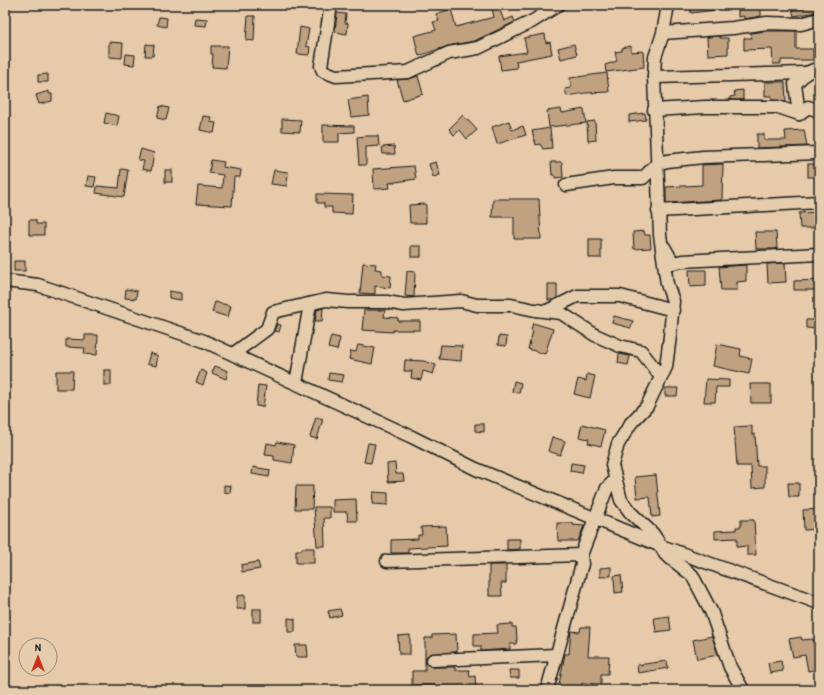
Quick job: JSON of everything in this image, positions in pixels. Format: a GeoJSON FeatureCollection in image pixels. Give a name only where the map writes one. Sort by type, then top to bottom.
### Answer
{"type":"FeatureCollection","features":[{"type":"Feature","properties":{"kind":"street"},"geometry":{"type":"LineString","coordinates":[[331,5],[321,66],[323,71],[336,76],[408,72],[449,53],[478,48],[533,22],[551,7]]}},
{"type":"Feature","properties":{"kind":"street"},"geometry":{"type":"LineString","coordinates":[[668,5],[663,33],[655,57],[654,110],[658,164],[658,211],[661,242],[668,284],[673,301],[673,310],[666,367],[647,406],[630,423],[618,444],[612,465],[621,500],[630,512],[654,534],[665,554],[692,575],[712,611],[730,667],[743,690]]}},
{"type":"Feature","properties":{"kind":"street"},"geometry":{"type":"LineString","coordinates":[[663,33],[733,28],[767,23],[801,24],[819,19]]}},
{"type":"Feature","properties":{"kind":"street"},"geometry":{"type":"LineString","coordinates":[[654,77],[806,73],[819,68]]}},
{"type":"Feature","properties":{"kind":"street"},"geometry":{"type":"LineString","coordinates":[[799,114],[795,84],[806,73]]}},
{"type":"Feature","properties":{"kind":"street"},"geometry":{"type":"LineString","coordinates":[[654,110],[705,107],[778,107],[799,114]]}},
{"type":"Feature","properties":{"kind":"street"},"geometry":{"type":"LineString","coordinates":[[799,114],[808,107],[819,111]]}},
{"type":"Feature","properties":{"kind":"street"},"geometry":{"type":"LineString","coordinates":[[566,185],[614,178],[643,178],[658,164],[703,157],[819,153]]}},
{"type":"Feature","properties":{"kind":"street"},"geometry":{"type":"LineString","coordinates":[[658,211],[819,202]]}},
{"type":"Feature","properties":{"kind":"street"},"geometry":{"type":"LineString","coordinates":[[661,242],[673,263],[819,254]]}},
{"type":"Feature","properties":{"kind":"street"},"geometry":{"type":"LineString","coordinates":[[5,281],[38,285],[204,341],[412,437],[476,469],[595,520],[661,546],[819,603]]}},
{"type":"Feature","properties":{"kind":"street"},"geometry":{"type":"LineString","coordinates":[[547,311],[577,296],[620,296],[673,310]]}},
{"type":"Feature","properties":{"kind":"street"},"geometry":{"type":"LineString","coordinates":[[233,354],[267,329],[273,312],[326,300],[348,302],[387,302],[404,305],[461,301],[477,305],[511,305],[561,313],[596,335],[620,346],[641,350],[661,377]]}},
{"type":"Feature","properties":{"kind":"street"},"geometry":{"type":"LineString","coordinates":[[296,383],[310,304]]}},
{"type":"Feature","properties":{"kind":"street"},"geometry":{"type":"LineString","coordinates":[[547,690],[556,663],[556,655],[582,564],[581,555],[607,488],[615,480]]}},
{"type":"Feature","properties":{"kind":"street"},"geometry":{"type":"LineString","coordinates":[[387,561],[581,555]]}},
{"type":"Feature","properties":{"kind":"street"},"geometry":{"type":"LineString","coordinates":[[434,660],[556,655]]}},
{"type":"Feature","properties":{"kind":"building"},"geometry":{"type":"Polygon","coordinates":[[[491,5],[498,5],[504,21],[513,17],[515,22],[474,41],[448,46],[419,56],[414,36],[436,30],[433,22],[439,21],[436,14],[451,9],[456,27],[494,17],[491,5]]]}},
{"type":"Feature","properties":{"kind":"building"},"geometry":{"type":"Polygon","coordinates":[[[690,5],[715,5],[716,10],[691,13],[690,5]]]}},
{"type":"Feature","properties":{"kind":"building"},"geometry":{"type":"Polygon","coordinates":[[[738,5],[761,5],[761,16],[744,19],[744,16],[738,17],[738,5]]]}},
{"type":"Feature","properties":{"kind":"building"},"geometry":{"type":"Polygon","coordinates":[[[791,5],[816,5],[817,12],[794,16],[791,5]]]}},
{"type":"Feature","properties":{"kind":"building"},"geometry":{"type":"Polygon","coordinates":[[[337,13],[346,14],[345,23],[348,23],[347,34],[335,32],[337,13]]]}},
{"type":"Feature","properties":{"kind":"building"},"geometry":{"type":"Polygon","coordinates":[[[248,16],[255,16],[254,41],[246,40],[248,16]]]}},
{"type":"Feature","properties":{"kind":"building"},"geometry":{"type":"Polygon","coordinates":[[[159,17],[167,18],[166,27],[157,25],[159,17]]]}},
{"type":"Feature","properties":{"kind":"building"},"geometry":{"type":"Polygon","coordinates":[[[195,18],[207,19],[206,26],[194,25],[195,18]]]}},
{"type":"Feature","properties":{"kind":"building"},"geometry":{"type":"Polygon","coordinates":[[[300,27],[309,29],[306,46],[310,47],[309,55],[297,54],[300,27]]]}},
{"type":"Feature","properties":{"kind":"building"},"geometry":{"type":"Polygon","coordinates":[[[767,31],[796,31],[796,49],[813,49],[813,60],[781,60],[781,64],[773,64],[772,49],[744,50],[744,38],[752,38],[751,33],[767,31]]]}},
{"type":"Feature","properties":{"kind":"building"},"geometry":{"type":"Polygon","coordinates":[[[545,34],[546,43],[550,42],[552,54],[516,61],[517,68],[501,70],[499,56],[527,52],[524,38],[545,34]]]}},
{"type":"Feature","properties":{"kind":"building"},"geometry":{"type":"Polygon","coordinates":[[[720,36],[720,38],[728,38],[728,54],[708,55],[707,37],[720,36]]]}},
{"type":"Feature","properties":{"kind":"building"},"geometry":{"type":"Polygon","coordinates":[[[109,42],[123,43],[122,58],[109,57],[109,42]]]}},
{"type":"Feature","properties":{"kind":"building"},"geometry":{"type":"Polygon","coordinates":[[[146,44],[154,45],[153,56],[145,56],[146,44]]]}},
{"type":"Feature","properties":{"kind":"building"},"geometry":{"type":"Polygon","coordinates":[[[574,44],[577,55],[561,59],[558,48],[574,44]]]}},
{"type":"Feature","properties":{"kind":"building"},"geometry":{"type":"Polygon","coordinates":[[[211,46],[228,46],[226,68],[212,67],[213,54],[211,54],[211,46]]]}},
{"type":"Feature","properties":{"kind":"building"},"geometry":{"type":"Polygon","coordinates":[[[631,46],[631,52],[643,51],[644,67],[606,72],[605,65],[617,61],[615,52],[622,51],[622,48],[631,46]]]}},
{"type":"Feature","properties":{"kind":"building"},"geometry":{"type":"Polygon","coordinates":[[[126,54],[135,55],[134,65],[125,64],[126,54]]]}},
{"type":"Feature","properties":{"kind":"building"},"geometry":{"type":"Polygon","coordinates":[[[607,73],[609,92],[585,93],[567,96],[565,89],[571,88],[570,78],[607,73]]]}},
{"type":"Feature","properties":{"kind":"building"},"geometry":{"type":"Polygon","coordinates":[[[48,74],[48,82],[38,82],[38,75],[48,74]]]}},
{"type":"Feature","properties":{"kind":"building"},"geometry":{"type":"Polygon","coordinates":[[[418,76],[423,94],[403,100],[397,80],[409,79],[418,76]]]}},
{"type":"Feature","properties":{"kind":"building"},"geometry":{"type":"Polygon","coordinates":[[[765,82],[785,82],[786,102],[772,100],[772,96],[765,96],[765,82]]]}},
{"type":"Feature","properties":{"kind":"building"},"geometry":{"type":"Polygon","coordinates":[[[743,90],[743,100],[730,100],[730,97],[735,96],[734,91],[743,90]]]}},
{"type":"Feature","properties":{"kind":"building"},"geometry":{"type":"Polygon","coordinates":[[[49,91],[49,94],[52,94],[52,101],[39,104],[36,95],[49,91]]]}},
{"type":"Feature","properties":{"kind":"building"},"geometry":{"type":"Polygon","coordinates":[[[368,97],[369,115],[351,117],[348,100],[368,97]]]}},
{"type":"Feature","properties":{"kind":"building"},"geometry":{"type":"Polygon","coordinates":[[[160,106],[169,108],[166,120],[157,118],[160,106]]]}},
{"type":"Feature","properties":{"kind":"building"},"geometry":{"type":"Polygon","coordinates":[[[561,109],[562,113],[584,109],[586,123],[549,127],[547,111],[561,109]]]}},
{"type":"Feature","properties":{"kind":"building"},"geometry":{"type":"Polygon","coordinates":[[[106,113],[119,116],[117,126],[104,123],[106,113]]]}},
{"type":"Feature","properties":{"kind":"building"},"geometry":{"type":"Polygon","coordinates":[[[645,113],[646,120],[629,122],[629,115],[645,113]]]}},
{"type":"Feature","properties":{"kind":"building"},"geometry":{"type":"Polygon","coordinates":[[[463,115],[477,130],[467,139],[460,130],[454,135],[449,129],[463,115]]]}},
{"type":"Feature","properties":{"kind":"building"},"geometry":{"type":"Polygon","coordinates":[[[203,116],[211,117],[210,122],[216,123],[214,133],[200,130],[203,116]]]}},
{"type":"Feature","properties":{"kind":"building"},"geometry":{"type":"Polygon","coordinates":[[[282,119],[301,120],[300,132],[282,131],[282,119]]]}},
{"type":"Feature","properties":{"kind":"building"},"geometry":{"type":"Polygon","coordinates":[[[509,121],[512,130],[523,126],[526,135],[497,144],[492,127],[509,121]]]}},
{"type":"Feature","properties":{"kind":"building"},"geometry":{"type":"Polygon","coordinates":[[[595,121],[596,140],[588,141],[587,122],[595,121]]]}},
{"type":"Feature","properties":{"kind":"building"},"geometry":{"type":"Polygon","coordinates":[[[323,125],[354,126],[354,132],[339,133],[339,142],[323,142],[323,125]]]}},
{"type":"Feature","properties":{"kind":"building"},"geometry":{"type":"Polygon","coordinates":[[[550,128],[552,148],[543,149],[540,144],[536,145],[532,131],[550,128]]]}},
{"type":"Feature","properties":{"kind":"building"},"geometry":{"type":"Polygon","coordinates":[[[804,130],[807,146],[757,148],[757,134],[764,134],[764,140],[786,140],[785,131],[804,130]]]}},
{"type":"Feature","properties":{"kind":"building"},"geometry":{"type":"Polygon","coordinates":[[[378,136],[379,146],[366,147],[366,165],[359,165],[357,137],[378,136]]]}},
{"type":"Feature","properties":{"kind":"building"},"geometry":{"type":"Polygon","coordinates":[[[394,146],[395,154],[383,154],[382,147],[394,146]]]}},
{"type":"Feature","properties":{"kind":"building"},"geometry":{"type":"Polygon","coordinates":[[[141,149],[154,153],[151,171],[142,169],[144,161],[138,160],[141,149]]]}},
{"type":"Feature","properties":{"kind":"building"},"geometry":{"type":"Polygon","coordinates":[[[211,160],[224,162],[223,167],[241,170],[240,177],[234,177],[232,206],[196,204],[198,186],[222,188],[223,175],[209,173],[211,160]]]}},
{"type":"Feature","properties":{"kind":"building"},"geometry":{"type":"Polygon","coordinates":[[[436,162],[440,175],[433,177],[429,164],[436,162]]]}},
{"type":"Feature","properties":{"kind":"building"},"geometry":{"type":"Polygon","coordinates":[[[551,162],[562,162],[563,177],[555,178],[555,175],[552,175],[551,162]]]}},
{"type":"Feature","properties":{"kind":"building"},"geometry":{"type":"Polygon","coordinates":[[[723,164],[722,200],[666,203],[666,187],[702,185],[702,165],[723,164]]]}},
{"type":"Feature","properties":{"kind":"building"},"geometry":{"type":"Polygon","coordinates":[[[808,164],[819,164],[819,177],[808,177],[808,164]]]}},
{"type":"Feature","properties":{"kind":"building"},"geometry":{"type":"Polygon","coordinates":[[[414,166],[416,179],[389,183],[390,188],[374,189],[373,169],[414,166]]]}},
{"type":"Feature","properties":{"kind":"building"},"geometry":{"type":"Polygon","coordinates":[[[121,169],[128,170],[124,197],[96,193],[97,186],[119,188],[121,169]]]}},
{"type":"Feature","properties":{"kind":"building"},"geometry":{"type":"Polygon","coordinates":[[[165,170],[172,170],[172,182],[165,182],[165,170]]]}},
{"type":"Feature","properties":{"kind":"building"},"geometry":{"type":"Polygon","coordinates":[[[274,170],[288,172],[287,186],[271,184],[274,170]]]}},
{"type":"Feature","properties":{"kind":"building"},"geometry":{"type":"Polygon","coordinates":[[[88,176],[96,177],[94,187],[86,186],[88,176]]]}},
{"type":"Feature","properties":{"kind":"building"},"geometry":{"type":"Polygon","coordinates":[[[317,194],[353,195],[352,214],[332,213],[332,207],[324,207],[324,203],[317,203],[317,194]]]}},
{"type":"Feature","properties":{"kind":"building"},"geometry":{"type":"Polygon","coordinates":[[[493,199],[539,199],[541,239],[514,239],[514,217],[492,217],[493,199]]]}},
{"type":"Feature","properties":{"kind":"building"},"geometry":{"type":"Polygon","coordinates":[[[426,204],[426,223],[410,223],[409,205],[426,204]]]}},
{"type":"Feature","properties":{"kind":"building"},"geometry":{"type":"Polygon","coordinates":[[[819,212],[819,228],[800,228],[799,213],[819,212]]]}},
{"type":"Feature","properties":{"kind":"building"},"geometry":{"type":"Polygon","coordinates":[[[29,220],[36,220],[36,224],[44,224],[44,235],[29,235],[29,220]]]}},
{"type":"Feature","properties":{"kind":"building"},"geometry":{"type":"Polygon","coordinates":[[[644,231],[645,235],[650,235],[651,248],[634,249],[633,232],[644,231]]]}},
{"type":"Feature","properties":{"kind":"building"},"geometry":{"type":"Polygon","coordinates":[[[755,232],[776,232],[777,249],[756,249],[755,232]]]}},
{"type":"Feature","properties":{"kind":"building"},"geometry":{"type":"Polygon","coordinates":[[[589,239],[601,239],[601,258],[589,258],[589,239]]]}},
{"type":"Feature","properties":{"kind":"building"},"geometry":{"type":"Polygon","coordinates":[[[411,246],[421,246],[421,257],[411,257],[411,246]]]}},
{"type":"Feature","properties":{"kind":"building"},"geometry":{"type":"Polygon","coordinates":[[[14,261],[25,261],[25,271],[14,271],[14,261]]]}},
{"type":"Feature","properties":{"kind":"building"},"geometry":{"type":"Polygon","coordinates":[[[363,263],[376,264],[375,269],[382,270],[382,275],[391,276],[390,288],[375,286],[375,294],[360,293],[363,263]]]}},
{"type":"Feature","properties":{"kind":"building"},"geometry":{"type":"Polygon","coordinates":[[[785,263],[786,282],[768,283],[767,264],[785,263]]]}},
{"type":"Feature","properties":{"kind":"building"},"geometry":{"type":"Polygon","coordinates":[[[746,265],[746,281],[737,282],[737,290],[721,290],[719,267],[746,265]]]}},
{"type":"Feature","properties":{"kind":"building"},"geometry":{"type":"Polygon","coordinates":[[[689,270],[706,270],[706,286],[690,287],[689,270]]]}},
{"type":"Feature","properties":{"kind":"building"},"geometry":{"type":"Polygon","coordinates":[[[407,271],[415,272],[414,297],[405,296],[407,271]]]}},
{"type":"Feature","properties":{"kind":"building"},"geometry":{"type":"Polygon","coordinates":[[[819,280],[819,290],[794,290],[794,281],[819,280]]]}},
{"type":"Feature","properties":{"kind":"building"},"geometry":{"type":"Polygon","coordinates":[[[548,284],[557,284],[557,298],[553,300],[548,300],[548,284]]]}},
{"type":"Feature","properties":{"kind":"building"},"geometry":{"type":"Polygon","coordinates":[[[126,289],[137,291],[136,299],[125,298],[126,289]]]}},
{"type":"Feature","properties":{"kind":"building"},"geometry":{"type":"Polygon","coordinates":[[[169,291],[181,293],[181,300],[169,298],[169,291]]]}},
{"type":"Feature","properties":{"kind":"building"},"geometry":{"type":"Polygon","coordinates":[[[215,302],[231,306],[228,317],[212,312],[215,302]]]}},
{"type":"Feature","properties":{"kind":"building"},"geometry":{"type":"Polygon","coordinates":[[[323,308],[322,321],[315,321],[317,310],[323,308]]]}},
{"type":"Feature","properties":{"kind":"building"},"geometry":{"type":"Polygon","coordinates":[[[364,310],[385,310],[384,317],[398,318],[398,321],[420,321],[420,330],[393,330],[393,332],[362,330],[364,310]]]}},
{"type":"Feature","properties":{"kind":"building"},"geometry":{"type":"Polygon","coordinates":[[[614,316],[633,321],[631,328],[612,323],[614,316]]]}},
{"type":"Feature","properties":{"kind":"building"},"geometry":{"type":"Polygon","coordinates":[[[806,320],[819,320],[818,329],[806,328],[806,320]]]}},
{"type":"Feature","properties":{"kind":"building"},"geometry":{"type":"Polygon","coordinates":[[[533,323],[553,329],[545,354],[528,349],[533,331],[531,330],[533,323]]]}},
{"type":"Feature","properties":{"kind":"building"},"geometry":{"type":"Polygon","coordinates":[[[277,324],[281,325],[279,332],[274,331],[277,324]]]}},
{"type":"Feature","properties":{"kind":"building"},"geometry":{"type":"Polygon","coordinates":[[[85,335],[98,335],[97,355],[84,354],[85,348],[66,347],[66,339],[85,340],[85,335]]]}},
{"type":"Feature","properties":{"kind":"building"},"geometry":{"type":"Polygon","coordinates":[[[331,336],[340,338],[337,350],[328,348],[331,336]]]}},
{"type":"Feature","properties":{"kind":"building"},"geometry":{"type":"Polygon","coordinates":[[[499,336],[507,337],[506,346],[498,345],[499,336]]]}},
{"type":"Feature","properties":{"kind":"building"},"geometry":{"type":"Polygon","coordinates":[[[717,344],[741,349],[740,356],[752,359],[749,374],[713,366],[717,344]]]}},
{"type":"Feature","properties":{"kind":"building"},"geometry":{"type":"Polygon","coordinates":[[[358,345],[375,348],[372,364],[349,359],[351,351],[356,352],[358,345]]]}},
{"type":"Feature","properties":{"kind":"building"},"geometry":{"type":"Polygon","coordinates":[[[441,345],[462,346],[461,361],[439,359],[441,345]]]}},
{"type":"Feature","properties":{"kind":"building"},"geometry":{"type":"Polygon","coordinates":[[[150,353],[158,356],[156,366],[147,364],[150,353]]]}},
{"type":"Feature","properties":{"kind":"building"},"geometry":{"type":"Polygon","coordinates":[[[619,354],[630,356],[628,365],[618,363],[619,354]]]}},
{"type":"Feature","properties":{"kind":"building"},"geometry":{"type":"Polygon","coordinates":[[[405,360],[424,361],[436,365],[433,374],[423,371],[421,380],[411,378],[412,371],[404,371],[405,360]]]}},
{"type":"Feature","properties":{"kind":"building"},"geometry":{"type":"Polygon","coordinates":[[[215,366],[228,371],[226,379],[212,373],[215,366]]]}},
{"type":"Feature","properties":{"kind":"building"},"geometry":{"type":"Polygon","coordinates":[[[104,370],[111,370],[111,385],[104,385],[104,370]]]}},
{"type":"Feature","properties":{"kind":"building"},"geometry":{"type":"Polygon","coordinates":[[[201,370],[207,373],[203,385],[196,382],[201,370]]]}},
{"type":"Feature","properties":{"kind":"building"},"geometry":{"type":"Polygon","coordinates":[[[56,371],[73,371],[72,389],[56,389],[56,371]]]}},
{"type":"Feature","properties":{"kind":"building"},"geometry":{"type":"Polygon","coordinates":[[[329,373],[344,375],[342,382],[328,380],[329,373]]]}},
{"type":"Feature","properties":{"kind":"building"},"geometry":{"type":"Polygon","coordinates":[[[587,374],[595,376],[590,398],[574,394],[578,379],[586,381],[587,374]]]}},
{"type":"Feature","properties":{"kind":"building"},"geometry":{"type":"Polygon","coordinates":[[[706,379],[729,380],[729,387],[716,387],[715,402],[704,402],[706,379]]]}},
{"type":"Feature","properties":{"kind":"building"},"geometry":{"type":"Polygon","coordinates":[[[514,381],[521,383],[519,393],[512,392],[514,381]]]}},
{"type":"Feature","properties":{"kind":"building"},"geometry":{"type":"Polygon","coordinates":[[[750,384],[771,384],[771,403],[751,403],[750,384]]]}},
{"type":"Feature","properties":{"kind":"building"},"geometry":{"type":"Polygon","coordinates":[[[258,385],[266,386],[263,407],[256,406],[258,385]]]}},
{"type":"Feature","properties":{"kind":"building"},"geometry":{"type":"Polygon","coordinates":[[[665,388],[678,388],[677,396],[665,396],[665,388]]]}},
{"type":"Feature","properties":{"kind":"building"},"geometry":{"type":"Polygon","coordinates":[[[316,417],[323,419],[317,439],[310,437],[316,417]]]}},
{"type":"Feature","properties":{"kind":"building"},"geometry":{"type":"Polygon","coordinates":[[[475,424],[484,424],[484,432],[475,431],[475,424]]]}},
{"type":"Feature","properties":{"kind":"building"},"geometry":{"type":"Polygon","coordinates":[[[582,424],[605,430],[601,446],[588,443],[589,439],[579,437],[582,424]]]}},
{"type":"Feature","properties":{"kind":"building"},"geometry":{"type":"Polygon","coordinates":[[[752,426],[752,435],[755,434],[757,466],[765,466],[765,487],[752,488],[751,466],[737,466],[734,427],[752,426]]]}},
{"type":"Feature","properties":{"kind":"building"},"geometry":{"type":"Polygon","coordinates":[[[552,437],[565,441],[560,455],[548,451],[552,437]]]}},
{"type":"Feature","properties":{"kind":"building"},"geometry":{"type":"Polygon","coordinates":[[[277,442],[294,445],[292,463],[274,460],[274,456],[265,455],[267,443],[276,445],[277,442]]]}},
{"type":"Feature","properties":{"kind":"building"},"geometry":{"type":"Polygon","coordinates":[[[368,443],[375,444],[371,463],[364,462],[368,443]]]}},
{"type":"Feature","properties":{"kind":"building"},"geometry":{"type":"Polygon","coordinates":[[[395,463],[396,474],[403,474],[404,481],[388,482],[387,464],[395,463]]]}},
{"type":"Feature","properties":{"kind":"building"},"geometry":{"type":"Polygon","coordinates":[[[571,463],[584,465],[582,473],[570,471],[571,463]]]}},
{"type":"Feature","properties":{"kind":"building"},"geometry":{"type":"Polygon","coordinates":[[[253,467],[270,470],[269,477],[252,474],[253,467]]]}},
{"type":"Feature","properties":{"kind":"building"},"geometry":{"type":"Polygon","coordinates":[[[656,475],[660,516],[652,517],[650,497],[637,498],[635,477],[656,475]]]}},
{"type":"Feature","properties":{"kind":"building"},"geometry":{"type":"Polygon","coordinates":[[[788,483],[799,483],[799,497],[789,497],[788,483]]]}},
{"type":"Feature","properties":{"kind":"building"},"geometry":{"type":"Polygon","coordinates":[[[224,485],[231,486],[230,493],[224,492],[224,485]]]}},
{"type":"Feature","properties":{"kind":"building"},"geometry":{"type":"Polygon","coordinates":[[[296,486],[313,486],[312,509],[295,509],[296,486]]]}},
{"type":"Feature","properties":{"kind":"building"},"geometry":{"type":"Polygon","coordinates":[[[373,492],[388,493],[388,505],[372,504],[373,492]]]}},
{"type":"Feature","properties":{"kind":"building"},"geometry":{"type":"Polygon","coordinates":[[[356,499],[357,521],[348,521],[347,512],[333,512],[333,500],[356,499]]]}},
{"type":"Feature","properties":{"kind":"building"},"geometry":{"type":"Polygon","coordinates":[[[314,507],[330,507],[330,518],[324,518],[325,546],[317,546],[314,507]]]}},
{"type":"Feature","properties":{"kind":"building"},"geometry":{"type":"Polygon","coordinates":[[[819,509],[819,529],[804,530],[803,510],[819,509]]]}},
{"type":"Feature","properties":{"kind":"building"},"geometry":{"type":"Polygon","coordinates":[[[741,520],[754,520],[756,555],[747,555],[747,546],[737,547],[737,538],[715,539],[715,531],[736,530],[736,527],[741,527],[741,520]]]}},
{"type":"Feature","properties":{"kind":"building"},"geometry":{"type":"Polygon","coordinates":[[[557,523],[573,523],[573,525],[584,526],[578,541],[558,541],[557,523]]]}},
{"type":"Feature","properties":{"kind":"building"},"geometry":{"type":"Polygon","coordinates":[[[446,526],[447,546],[408,548],[408,553],[391,553],[391,540],[418,539],[418,535],[422,535],[421,527],[446,526]]]}},
{"type":"Feature","properties":{"kind":"building"},"geometry":{"type":"Polygon","coordinates":[[[507,539],[520,539],[520,549],[507,550],[507,539]]]}},
{"type":"Feature","properties":{"kind":"building"},"geometry":{"type":"Polygon","coordinates":[[[302,548],[314,548],[314,563],[296,563],[296,550],[302,550],[302,548]]]}},
{"type":"Feature","properties":{"kind":"building"},"geometry":{"type":"Polygon","coordinates":[[[258,562],[260,569],[242,572],[241,565],[258,562]]]}},
{"type":"Feature","properties":{"kind":"building"},"geometry":{"type":"Polygon","coordinates":[[[489,565],[506,565],[506,583],[501,583],[502,596],[489,596],[489,565]]]}},
{"type":"Feature","properties":{"kind":"building"},"geometry":{"type":"Polygon","coordinates":[[[611,567],[611,576],[600,577],[600,568],[611,567]]]}},
{"type":"Feature","properties":{"kind":"building"},"geometry":{"type":"Polygon","coordinates":[[[621,575],[623,592],[615,593],[614,576],[621,575]]]}},
{"type":"Feature","properties":{"kind":"building"},"geometry":{"type":"Polygon","coordinates":[[[245,595],[245,609],[237,609],[237,596],[245,595]]]}},
{"type":"Feature","properties":{"kind":"building"},"geometry":{"type":"Polygon","coordinates":[[[253,609],[261,609],[261,622],[253,622],[253,609]]]}},
{"type":"Feature","properties":{"kind":"building"},"geometry":{"type":"Polygon","coordinates":[[[340,609],[342,615],[330,618],[328,611],[340,609]]]}},
{"type":"Feature","properties":{"kind":"building"},"geometry":{"type":"Polygon","coordinates":[[[669,616],[671,630],[656,632],[654,618],[669,616]]]}},
{"type":"Feature","properties":{"kind":"building"},"geometry":{"type":"Polygon","coordinates":[[[288,618],[295,619],[295,632],[288,632],[288,618]]]}},
{"type":"Feature","properties":{"kind":"building"},"geometry":{"type":"Polygon","coordinates":[[[512,624],[512,627],[516,627],[517,639],[516,644],[510,644],[510,649],[481,651],[481,646],[474,646],[474,634],[498,633],[497,625],[512,624]]]}},
{"type":"Feature","properties":{"kind":"building"},"geometry":{"type":"Polygon","coordinates":[[[581,627],[590,627],[588,656],[609,656],[608,674],[601,674],[601,684],[582,683],[581,688],[565,687],[565,690],[558,689],[565,654],[569,654],[571,631],[580,632],[581,627]]]}},
{"type":"Feature","properties":{"kind":"building"},"geometry":{"type":"Polygon","coordinates":[[[456,634],[457,652],[429,654],[426,657],[426,664],[433,667],[455,667],[455,670],[469,670],[470,677],[475,676],[476,690],[435,690],[435,685],[412,685],[412,671],[425,671],[425,638],[432,638],[432,635],[456,634]]]}},
{"type":"Feature","properties":{"kind":"building"},"geometry":{"type":"Polygon","coordinates":[[[410,635],[410,654],[399,654],[398,636],[410,635]]]}},
{"type":"Feature","properties":{"kind":"building"},"geometry":{"type":"Polygon","coordinates":[[[712,636],[718,655],[697,659],[693,640],[712,636]]]}},
{"type":"Feature","properties":{"kind":"building"},"geometry":{"type":"Polygon","coordinates":[[[801,637],[802,640],[813,639],[815,651],[819,650],[819,669],[808,671],[805,655],[793,657],[789,639],[801,637]]]}},
{"type":"Feature","properties":{"kind":"building"},"geometry":{"type":"Polygon","coordinates":[[[295,645],[307,645],[308,657],[296,657],[295,645]]]}},
{"type":"Feature","properties":{"kind":"building"},"geometry":{"type":"Polygon","coordinates":[[[667,661],[668,668],[638,673],[637,665],[667,661]]]}},
{"type":"Feature","properties":{"kind":"building"},"geometry":{"type":"Polygon","coordinates":[[[781,661],[783,671],[770,673],[768,663],[781,661]]]}},
{"type":"Feature","properties":{"kind":"building"},"geometry":{"type":"Polygon","coordinates":[[[509,670],[519,670],[519,678],[510,678],[509,670]]]}}]}
